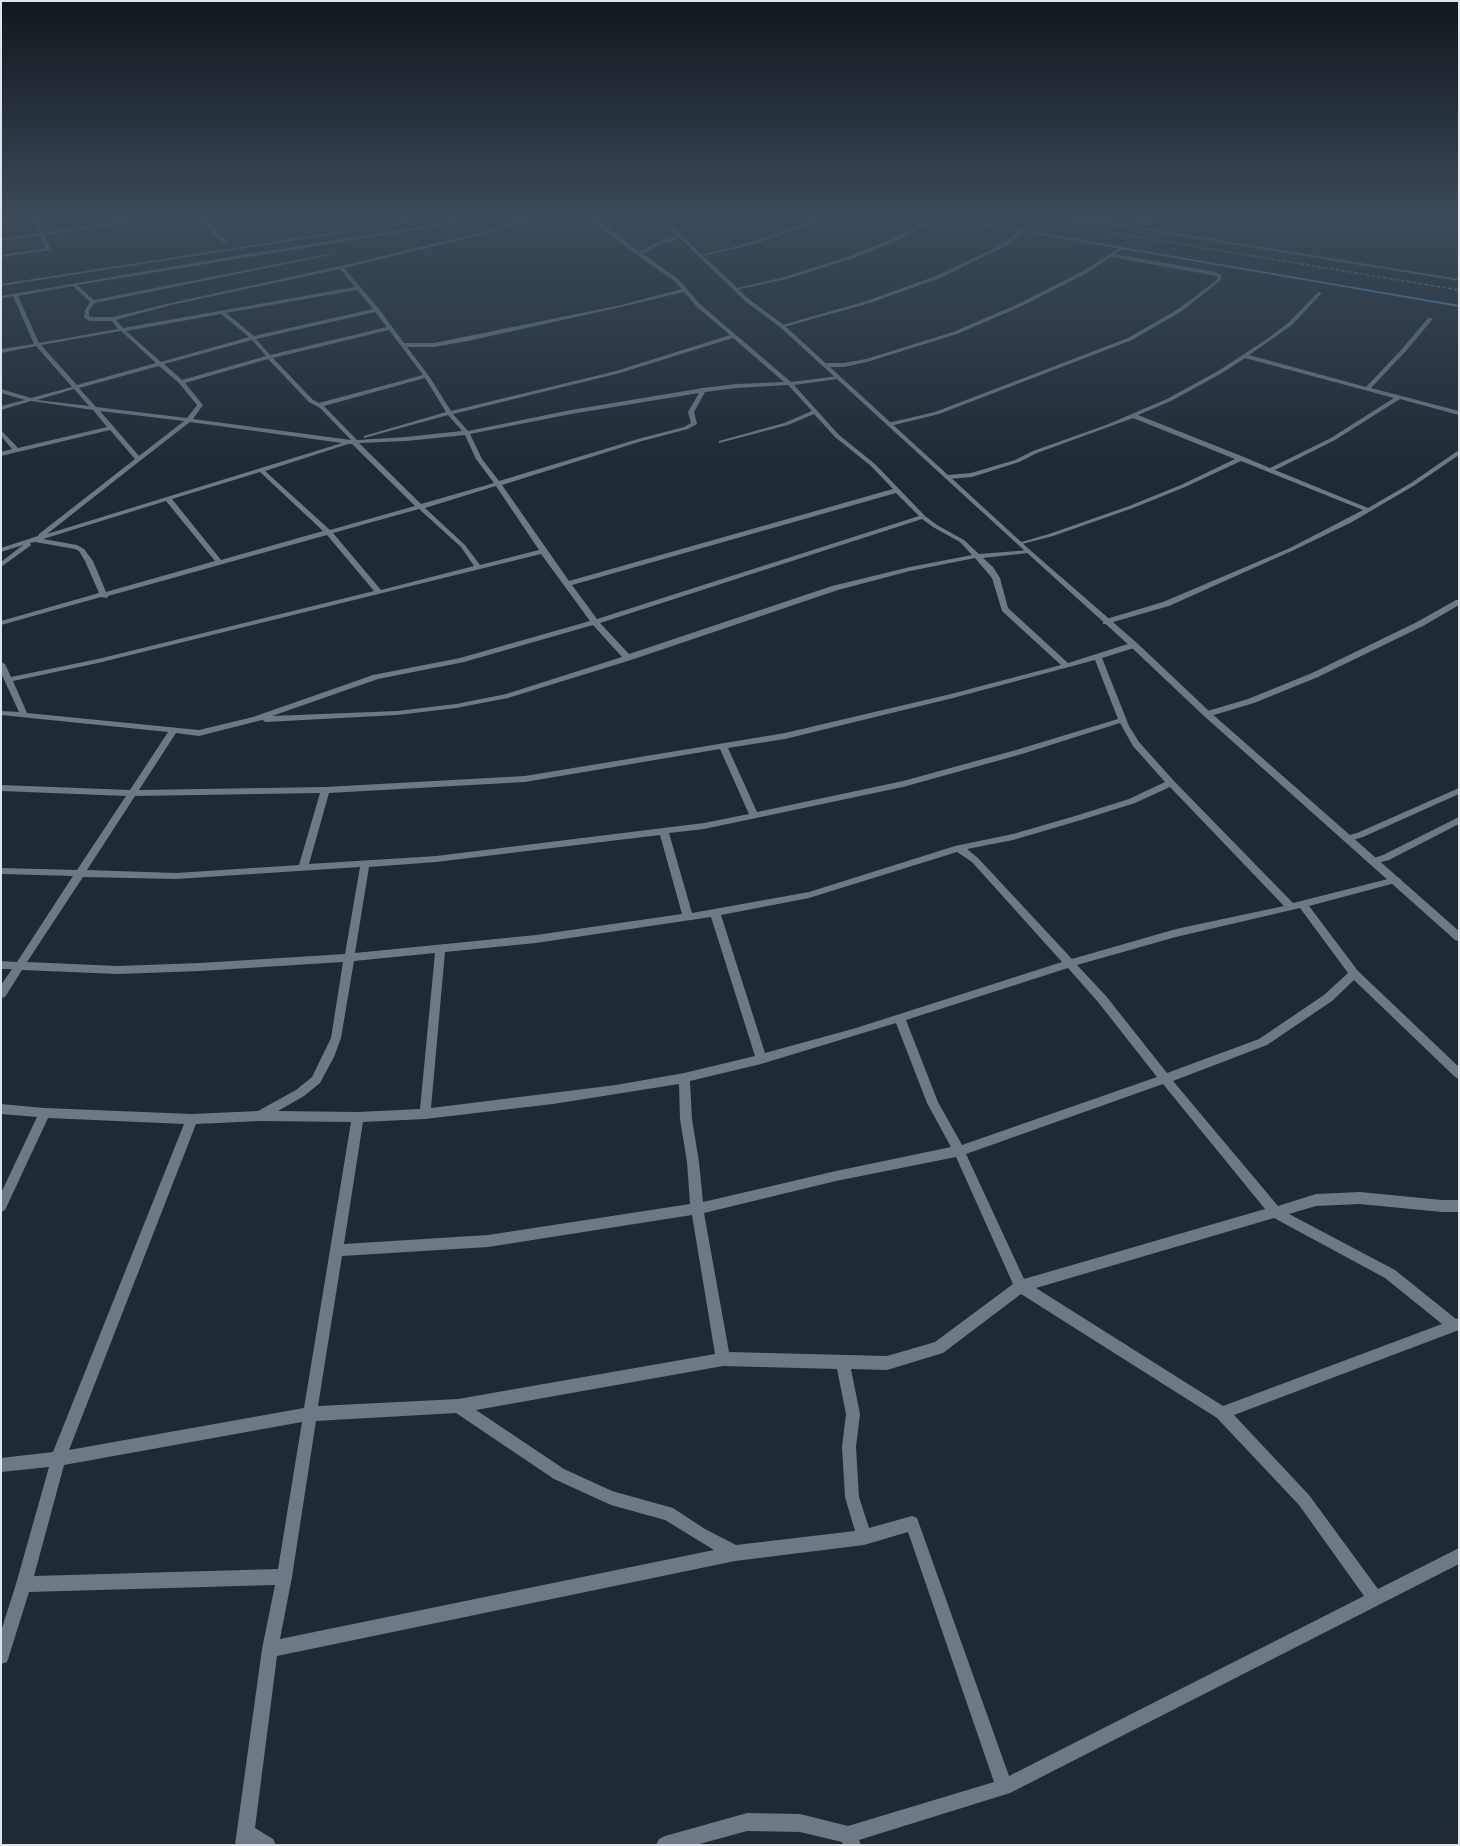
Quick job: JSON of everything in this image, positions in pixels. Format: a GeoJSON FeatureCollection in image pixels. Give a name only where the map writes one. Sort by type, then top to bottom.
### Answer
{"type":"FeatureCollection","features":[{"type":"Feature","properties":{"kind":"main road"},"geometry":{"type":"LineString","coordinates":[[1437,302],[1459,306]]}},
{"type":"Feature","properties":{"kind":"street"},"geometry":{"type":"LineString","coordinates":[[18,302],[37,344],[139,458]]}},
{"type":"Feature","properties":{"kind":"street"},"geometry":{"type":"LineString","coordinates":[[94,302],[87,310],[86,317],[90,319],[113,319],[180,302]]}},
{"type":"Feature","properties":{"kind":"street"},"geometry":{"type":"LineString","coordinates":[[1,351],[278,302]]}},
{"type":"Feature","properties":{"kind":"street"},"geometry":{"type":"LineString","coordinates":[[370,302],[426,376],[449,413],[466,433],[479,459],[498,484],[543,551],[595,622],[628,658]]}},
{"type":"Feature","properties":{"kind":"street"},"geometry":{"type":"LineString","coordinates":[[402,345],[434,345],[468,339],[636,302]]}},
{"type":"Feature","properties":{"kind":"street"},"geometry":{"type":"LineString","coordinates":[[696,302],[790,384],[837,436],[873,465],[923,517],[935,526],[962,541],[996,578],[1005,609],[1067,666]]}},
{"type":"Feature","properties":{"kind":"street"},"geometry":{"type":"LineString","coordinates":[[750,302],[782,326],[825,365],[839,375],[1020,544],[1106,622],[1134,645],[1207,714],[1349,838],[1459,937]]}},
{"type":"Feature","properties":{"kind":"street"},"geometry":{"type":"LineString","coordinates":[[782,326],[809,320],[868,302]]}},
{"type":"Feature","properties":{"kind":"street"},"geometry":{"type":"LineString","coordinates":[[825,365],[844,365],[867,360],[955,332],[1026,302]]}},
{"type":"Feature","properties":{"kind":"street"},"geometry":{"type":"LineString","coordinates":[[851,370],[917,349],[1036,302]]}},
{"type":"Feature","properties":{"kind":"street"},"geometry":{"type":"LineString","coordinates":[[890,424],[937,413],[1130,339],[1180,310],[1190,302]]}},
{"type":"Feature","properties":{"kind":"street"},"geometry":{"type":"LineString","coordinates":[[948,477],[972,475],[1017,461],[1035,452],[1134,416],[1169,400],[1220,372],[1245,356],[1290,324],[1311,302]]}},
{"type":"Feature","properties":{"kind":"street"},"geometry":{"type":"LineString","coordinates":[[1,408],[254,338],[376,310]]}},
{"type":"Feature","properties":{"kind":"street"},"geometry":{"type":"LineString","coordinates":[[222,312],[254,338],[268,357],[311,401],[319,405],[353,442],[420,507],[464,546],[478,567]]}},
{"type":"Feature","properties":{"kind":"street"},"geometry":{"type":"LineString","coordinates":[[1,565],[189,420],[200,405],[180,382],[122,330],[113,319]]}},
{"type":"Feature","properties":{"kind":"street"},"geometry":{"type":"LineString","coordinates":[[1368,388],[1399,356],[1430,319]]}},
{"type":"Feature","properties":{"kind":"street"},"geometry":{"type":"LineString","coordinates":[[180,382],[268,357],[390,328]]}},
{"type":"Feature","properties":{"kind":"street"},"geometry":{"type":"LineString","coordinates":[[1,550],[449,413],[618,372],[734,336]]}},
{"type":"Feature","properties":{"kind":"street"},"geometry":{"type":"LineString","coordinates":[[1245,356],[1459,413]]}},
{"type":"Feature","properties":{"kind":"street"},"geometry":{"type":"LineString","coordinates":[[1,391],[31,400],[353,442],[406,439],[466,433],[571,412],[703,390],[790,384],[839,375]]}},
{"type":"Feature","properties":{"kind":"street"},"geometry":{"type":"LineString","coordinates":[[319,405],[426,376]]}},
{"type":"Feature","properties":{"kind":"street"},"geometry":{"type":"LineString","coordinates":[[1,623],[104,596],[420,507],[694,424],[691,412],[703,390]]}},
{"type":"Feature","properties":{"kind":"street"},"geometry":{"type":"LineString","coordinates":[[1271,470],[1333,439],[1399,397]]}},
{"type":"Feature","properties":{"kind":"street"},"geometry":{"type":"LineString","coordinates":[[721,442],[786,424],[815,412]]}},
{"type":"Feature","properties":{"kind":"street"},"geometry":{"type":"LineString","coordinates":[[1134,416],[1242,458],[1368,510]]}},
{"type":"Feature","properties":{"kind":"street"},"geometry":{"type":"LineString","coordinates":[[1,454],[111,428]]}},
{"type":"Feature","properties":{"kind":"street"},"geometry":{"type":"LineString","coordinates":[[1,432],[17,450]]}},
{"type":"Feature","properties":{"kind":"street"},"geometry":{"type":"LineString","coordinates":[[1106,622],[1148,610],[1184,596],[1292,549],[1350,521],[1413,484],[1459,452]]}},
{"type":"Feature","properties":{"kind":"street"},"geometry":{"type":"LineString","coordinates":[[1020,544],[1076,527],[1131,507],[1188,484],[1242,458]]}},
{"type":"Feature","properties":{"kind":"street"},"geometry":{"type":"LineString","coordinates":[[261,470],[328,532],[379,592]]}},
{"type":"Feature","properties":{"kind":"street"},"geometry":{"type":"LineString","coordinates":[[568,584],[898,490]]}},
{"type":"Feature","properties":{"kind":"street"},"geometry":{"type":"LineString","coordinates":[[168,498],[220,563]]}},
{"type":"Feature","properties":{"kind":"street"},"geometry":{"type":"LineString","coordinates":[[1,713],[199,733],[256,720],[376,677],[461,660],[595,622],[923,517]]}},
{"type":"Feature","properties":{"kind":"street"},"geometry":{"type":"LineString","coordinates":[[34,540],[77,547],[82,550],[89,561],[104,596]]}},
{"type":"Feature","properties":{"kind":"street"},"geometry":{"type":"LineString","coordinates":[[8,680],[98,661],[543,551]]}},
{"type":"Feature","properties":{"kind":"street"},"geometry":{"type":"LineString","coordinates":[[256,720],[397,713],[456,706],[508,696],[628,658],[835,588],[910,569],[977,556],[1028,551]]}},
{"type":"Feature","properties":{"kind":"street"},"geometry":{"type":"LineString","coordinates":[[1207,714],[1251,701],[1315,675],[1420,624],[1459,602]]}},
{"type":"Feature","properties":{"kind":"street"},"geometry":{"type":"LineString","coordinates":[[1,788],[131,794],[325,790],[525,779],[785,736],[953,696],[1067,666],[1134,645]]}},
{"type":"Feature","properties":{"kind":"street"},"geometry":{"type":"LineString","coordinates":[[1098,657],[1122,720],[1136,744],[1171,783],[1297,906],[1354,974],[1459,1074]]}},
{"type":"Feature","properties":{"kind":"street"},"geometry":{"type":"LineString","coordinates":[[1,664],[24,715]]}},
{"type":"Feature","properties":{"kind":"street"},"geometry":{"type":"LineString","coordinates":[[1,871],[176,876],[436,859],[704,826],[903,784],[1019,752],[1122,720]]}},
{"type":"Feature","properties":{"kind":"street"},"geometry":{"type":"LineString","coordinates":[[1,994],[174,730]]}},
{"type":"Feature","properties":{"kind":"street"},"geometry":{"type":"LineString","coordinates":[[723,746],[754,815]]}},
{"type":"Feature","properties":{"kind":"street"},"geometry":{"type":"LineString","coordinates":[[1,965],[118,970],[200,967],[349,957],[536,939],[715,913],[809,895],[958,848],[1013,837],[1132,801],[1171,783]]}},
{"type":"Feature","properties":{"kind":"street"},"geometry":{"type":"LineString","coordinates":[[303,867],[325,790]]}},
{"type":"Feature","properties":{"kind":"street"},"geometry":{"type":"LineString","coordinates":[[1349,838],[1360,835],[1459,791]]}},
{"type":"Feature","properties":{"kind":"street"},"geometry":{"type":"LineString","coordinates":[[1374,861],[1386,858],[1459,820]]}},
{"type":"Feature","properties":{"kind":"street"},"geometry":{"type":"LineString","coordinates":[[664,830],[688,917]]}},
{"type":"Feature","properties":{"kind":"street"},"geometry":{"type":"LineString","coordinates":[[958,848],[975,860],[1102,999],[1165,1079],[1276,1213],[1390,1274],[1456,1324]]}},
{"type":"Feature","properties":{"kind":"street"},"geometry":{"type":"LineString","coordinates":[[260,1116],[300,1093],[316,1080],[336,1038],[365,863]]}},
{"type":"Feature","properties":{"kind":"street"},"geometry":{"type":"LineString","coordinates":[[1,1109],[45,1113],[192,1119],[260,1116],[358,1117],[425,1114],[553,1099],[684,1078],[761,1059],[856,1032],[1070,963],[1176,933],[1297,906],[1396,880]]}},
{"type":"Feature","properties":{"kind":"street"},"geometry":{"type":"LineString","coordinates":[[715,913],[761,1059]]}},
{"type":"Feature","properties":{"kind":"street"},"geometry":{"type":"LineString","coordinates":[[425,1114],[440,949]]}},
{"type":"Feature","properties":{"kind":"street"},"geometry":{"type":"LineString","coordinates":[[336,1250],[488,1241],[697,1209],[813,1181],[959,1151],[1165,1079],[1263,1042],[1328,998],[1354,974]]}},
{"type":"Feature","properties":{"kind":"street"},"geometry":{"type":"LineString","coordinates":[[899,1017],[933,1103],[959,1151],[1021,1286],[1222,1413],[1304,1500],[1375,1598]]}},
{"type":"Feature","properties":{"kind":"street"},"geometry":{"type":"LineString","coordinates":[[684,1078],[686,1119],[693,1162],[697,1209],[723,1359]]}},
{"type":"Feature","properties":{"kind":"street"},"geometry":{"type":"LineString","coordinates":[[1,1206],[45,1113]]}},
{"type":"Feature","properties":{"kind":"street"},"geometry":{"type":"LineString","coordinates":[[267,1845],[245,1838],[270,1649],[284,1577],[309,1414],[358,1117]]}},
{"type":"Feature","properties":{"kind":"street"},"geometry":{"type":"LineString","coordinates":[[1,1656],[24,1584],[58,1459],[192,1119]]}},
{"type":"Feature","properties":{"kind":"street"},"geometry":{"type":"LineString","coordinates":[[1,1465],[58,1459],[309,1414],[458,1406],[723,1359],[886,1363],[938,1348],[1021,1286],[1276,1213],[1316,1200],[1360,1198],[1442,1206],[1459,1206]]}},
{"type":"Feature","properties":{"kind":"street"},"geometry":{"type":"LineString","coordinates":[[1222,1413],[1456,1324]]}},
{"type":"Feature","properties":{"kind":"street"},"geometry":{"type":"LineString","coordinates":[[843,1362],[853,1414],[848,1447],[852,1497],[864,1537]]}},
{"type":"Feature","properties":{"kind":"street"},"geometry":{"type":"LineString","coordinates":[[458,1406],[512,1444],[559,1474],[611,1498],[668,1514],[735,1553]]}},
{"type":"Feature","properties":{"kind":"street"},"geometry":{"type":"LineString","coordinates":[[270,1649],[735,1553],[864,1537],[912,1523],[1004,1787]]}},
{"type":"Feature","properties":{"kind":"street"},"geometry":{"type":"LineString","coordinates":[[665,1845],[747,1822],[800,1823],[850,1840],[1004,1787],[1375,1598],[1458,1558]]}},
{"type":"Feature","properties":{"kind":"street"},"geometry":{"type":"LineString","coordinates":[[24,1584],[284,1577]]}}]}
